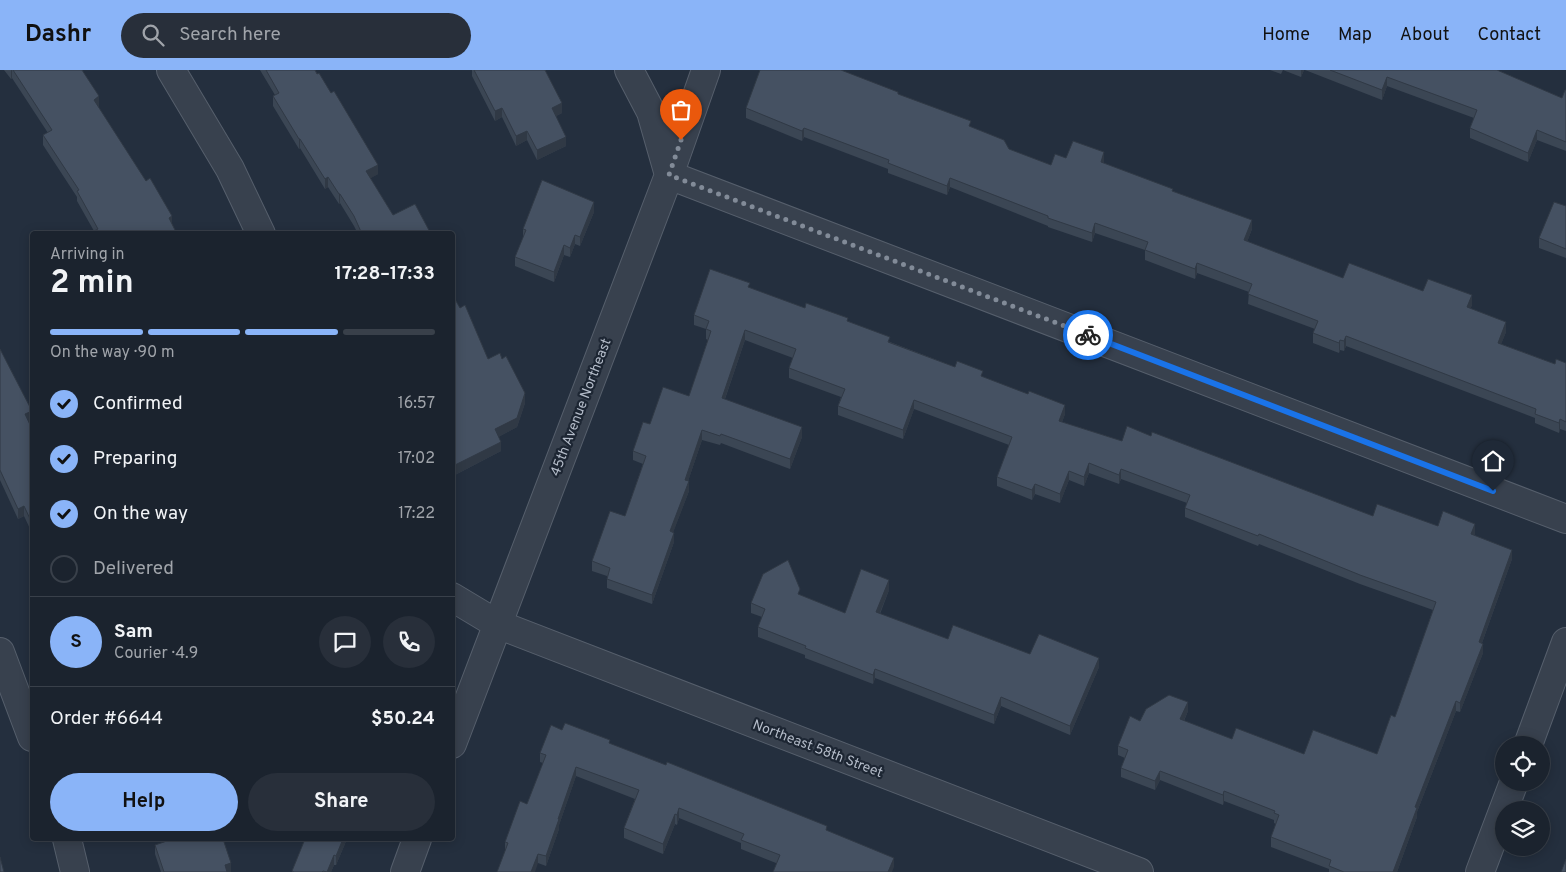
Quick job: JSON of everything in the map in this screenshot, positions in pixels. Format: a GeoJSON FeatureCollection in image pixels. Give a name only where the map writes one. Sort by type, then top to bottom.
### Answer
{"type":"FeatureCollection","features":[{"type":"Feature","properties":{"kind":"street"},"geometry":{"type":"LineString","coordinates":[[171,70],[230,169],[260,231]]}},
{"type":"Feature","properties":{"kind":"street"},"geometry":{"type":"LineString","coordinates":[[630,70],[651,112],[669,175],[1566,519]]}},
{"type":"Feature","properties":{"kind":"street","name":"45th Avenue Northeast"},"geometry":{"type":"LineString","coordinates":[[455,736],[669,175],[706,70]]}},
{"type":"Feature","properties":{"kind":"street","name":"Northeast 58th Street"},"geometry":{"type":"LineString","coordinates":[[455,600],[497,624],[1139,872]]}},
{"type":"Feature","properties":{"kind":"street"},"geometry":{"type":"LineString","coordinates":[[1531,736],[1566,642]]}},
{"type":"Feature","properties":{"kind":"street"},"geometry":{"type":"LineString","coordinates":[[0,652],[30,732]]}},
{"type":"Feature","properties":{"kind":"street"},"geometry":{"type":"LineString","coordinates":[[1480,872],[1511,791]]}},
{"type":"Feature","properties":{"kind":"street"},"geometry":{"type":"LineString","coordinates":[[67,841],[75,872]]}},
{"type":"Feature","properties":{"kind":"street"},"geometry":{"type":"LineString","coordinates":[[405,872],[416,841]]}},
{"type":"Feature","properties":{"kind":"building"},"geometry":{"type":"Polygon","coordinates":[[[13,70],[82,70],[99,96],[94,100],[146,181],[150,178],[172,216],[169,218],[176,231],[94,231],[98,229],[77,191],[79,190],[43,135],[52,130],[13,70]]]}},
{"type":"Feature","properties":{"kind":"building"},"geometry":{"type":"Polygon","coordinates":[[[266,70],[315,70],[317,74],[319,73],[331,93],[334,91],[378,165],[366,171],[393,215],[415,204],[429,231],[361,231],[340,194],[328,177],[325,179],[273,96],[279,93],[266,70]]]}},
{"type":"Feature","properties":{"kind":"building"},"geometry":{"type":"Polygon","coordinates":[[[474,70],[545,70],[562,103],[552,108],[566,137],[537,150],[527,131],[516,136],[502,108],[495,111],[474,70]]]}},
{"type":"Feature","properties":{"kind":"building"},"geometry":{"type":"Polygon","coordinates":[[[760,70],[841,70],[898,92],[898,94],[971,121],[969,126],[1004,140],[1009,149],[1051,165],[1055,154],[1066,158],[1073,141],[1104,152],[1101,162],[1173,189],[1172,191],[1252,220],[1244,240],[1343,278],[1349,263],[1423,291],[1428,279],[1472,295],[1467,307],[1506,322],[1498,343],[1555,364],[1556,359],[1566,363],[1566,422],[1560,419],[1559,423],[1535,414],[1536,409],[1346,336],[1344,341],[1340,340],[1339,343],[1313,333],[1318,321],[1248,294],[1252,284],[1197,263],[1195,269],[1145,250],[1148,242],[1095,223],[1092,233],[1048,218],[1048,216],[950,178],[947,186],[888,163],[889,160],[804,128],[802,131],[746,108],[760,70]]]}},
{"type":"Feature","properties":{"kind":"building"},"geometry":{"type":"Polygon","coordinates":[[[1330,70],[1497,70],[1562,98],[1566,90],[1566,142],[1537,130],[1528,153],[1470,128],[1477,110],[1387,77],[1382,90],[1330,70]]]}},
{"type":"Feature","properties":{"kind":"building"},"geometry":{"type":"Polygon","coordinates":[[[542,180],[594,202],[580,237],[575,235],[570,248],[564,245],[554,272],[515,257],[526,230],[523,229],[542,180]]]}},
{"type":"Feature","properties":{"kind":"building"},"geometry":{"type":"Polygon","coordinates":[[[1554,202],[1566,206],[1566,249],[1539,238],[1554,202]]]}},
{"type":"Feature","properties":{"kind":"building"},"geometry":{"type":"Polygon","coordinates":[[[710,269],[750,283],[748,287],[805,308],[806,303],[848,318],[847,321],[890,337],[888,342],[955,367],[957,361],[983,371],[981,376],[1028,394],[1029,391],[1065,405],[1059,421],[1122,441],[1127,426],[1151,436],[1152,432],[1373,516],[1377,504],[1438,526],[1443,511],[1475,524],[1471,534],[1512,550],[1479,642],[1483,644],[1460,703],[1456,701],[1415,807],[1417,808],[1393,872],[1344,872],[1329,866],[1331,860],[1271,837],[1279,815],[1274,813],[1275,811],[1224,791],[1223,795],[1160,771],[1155,781],[1121,768],[1128,750],[1118,746],[1130,716],[1140,721],[1146,709],[1169,695],[1188,702],[1180,719],[1232,739],[1236,728],[1304,754],[1313,730],[1377,754],[1391,715],[1395,717],[1436,602],[1360,575],[1259,534],[1258,536],[1185,508],[1190,495],[1121,469],[1119,475],[1089,463],[1084,477],[1069,471],[1060,494],[1035,484],[1032,490],[997,477],[1012,437],[914,400],[903,430],[838,406],[845,389],[789,368],[796,349],[745,330],[722,398],[802,427],[790,459],[721,434],[720,436],[702,430],[685,480],[689,481],[670,531],[674,533],[652,595],[607,579],[610,568],[592,561],[610,511],[625,516],[646,456],[633,451],[643,422],[650,424],[663,387],[689,396],[711,331],[706,329],[709,321],[694,315],[710,269]]]}},
{"type":"Feature","properties":{"kind":"building"},"geometry":{"type":"Polygon","coordinates":[[[455,299],[460,308],[465,305],[488,359],[500,353],[502,359],[506,356],[525,393],[517,418],[495,429],[501,442],[455,465],[455,299]]]}},
{"type":"Feature","properties":{"kind":"building"},"geometry":{"type":"Polygon","coordinates":[[[0,349],[30,407],[30,412],[25,414],[30,425],[30,519],[24,506],[18,509],[0,470],[0,349]]]}},
{"type":"Feature","properties":{"kind":"building"},"geometry":{"type":"Polygon","coordinates":[[[788,560],[800,589],[798,594],[845,613],[861,569],[889,580],[876,612],[948,639],[953,625],[1030,654],[1039,634],[1099,658],[1070,726],[1001,697],[994,715],[875,669],[873,675],[758,627],[765,609],[751,603],[763,574],[788,560]]]}},
{"type":"Feature","properties":{"kind":"building"},"geometry":{"type":"Polygon","coordinates":[[[565,723],[610,740],[609,743],[666,765],[667,762],[827,826],[826,830],[894,858],[888,872],[773,872],[780,855],[741,840],[744,834],[679,808],[663,844],[624,828],[639,790],[576,767],[546,856],[538,854],[531,872],[497,872],[508,843],[505,842],[520,801],[527,804],[546,755],[540,753],[551,725],[562,730],[565,723]]]}},
{"type":"Feature","properties":{"kind":"building"},"geometry":{"type":"Polygon","coordinates":[[[167,841],[224,841],[231,863],[225,865],[227,872],[164,872],[155,845],[167,841]]]}},
{"type":"Feature","properties":{"kind":"building"},"geometry":{"type":"Polygon","coordinates":[[[304,841],[342,841],[327,872],[292,871],[304,841]]]}},
{"type":"Feature","properties":{"kind":"building"},"geometry":{"type":"Polygon","coordinates":[[[0,857],[4,872],[0,872],[0,857]]]}},
{"type":"Feature","properties":{"kind":"building"},"geometry":{"type":"Polygon","coordinates":[[[1566,859],[1566,872],[1561,872],[1566,859]]]}},
{"type":"Feature","properties":{"kind":"way so far"},"geometry":{"type":"LineString","coordinates":[[681,140],[669,175],[1088,335]]}},
{"type":"Feature","properties":{"kind":"route"},"geometry":{"type":"LineString","coordinates":[[1088,335],[1493,491]]}}]}
